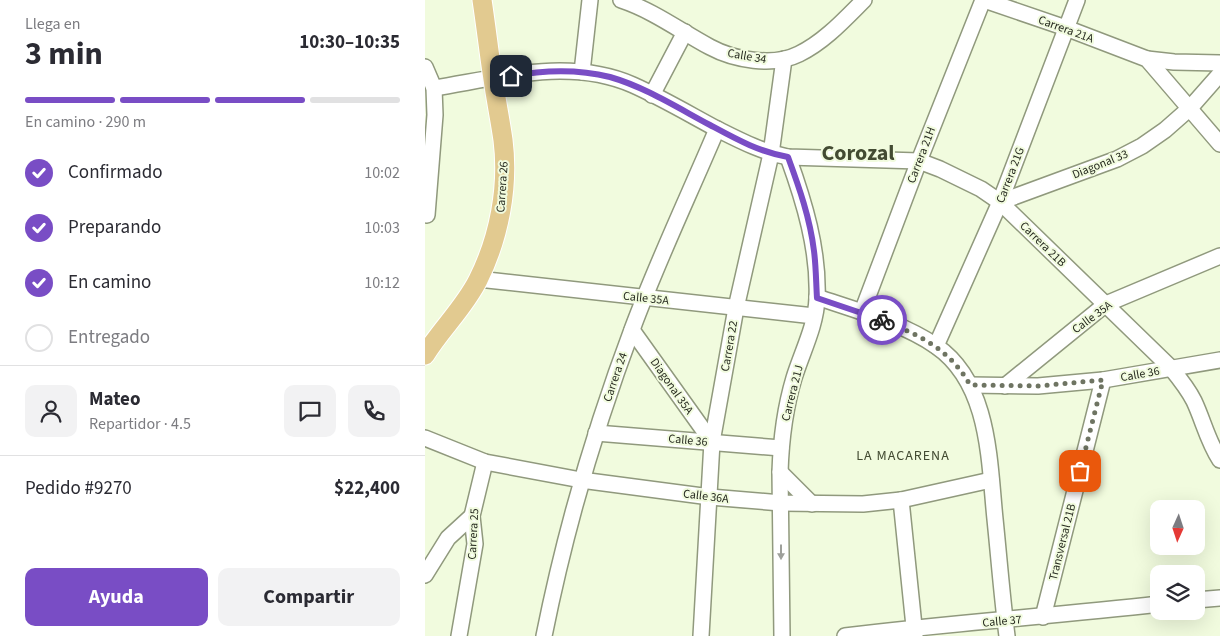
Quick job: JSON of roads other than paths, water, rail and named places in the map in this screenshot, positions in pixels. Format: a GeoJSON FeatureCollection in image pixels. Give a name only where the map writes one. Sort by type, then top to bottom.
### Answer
{"type":"FeatureCollection","features":[{"type":"Feature","properties":{"kind":"main road","name":"Carrera 26"},"geometry":{"type":"LineString","coordinates":[[427,347],[466,300],[478,279],[501,214],[505,180],[503,141],[482,0]]}},
{"type":"Feature","properties":{"kind":"street"},"geometry":{"type":"LineString","coordinates":[[582,72],[590,0]]}},
{"type":"Feature","properties":{"kind":"street","name":"Calle 34"},"geometry":{"type":"LineString","coordinates":[[621,0],[646,3],[685,32],[711,48],[735,56],[761,61],[784,59],[799,54],[817,42],[864,0]]}},
{"type":"Feature","properties":{"kind":"street","name":"Carrera 21A"},"geometry":{"type":"LineString","coordinates":[[983,0],[1066,28],[1147,59],[1174,62],[1220,62]]}},
{"type":"Feature","properties":{"kind":"street","name":"Carrera 21H"},"geometry":{"type":"LineString","coordinates":[[862,312],[919,160],[983,0]]}},
{"type":"Feature","properties":{"kind":"street","name":"Carrera 21G"},"geometry":{"type":"LineString","coordinates":[[936,346],[1000,202],[1077,0]]}},
{"type":"Feature","properties":{"kind":"street"},"geometry":{"type":"LineString","coordinates":[[651,95],[685,32]]}},
{"type":"Feature","properties":{"kind":"street","name":"Carrera 22"},"geometry":{"type":"LineString","coordinates":[[701,636],[710,497],[711,442],[736,308],[771,154],[784,59]]}},
{"type":"Feature","properties":{"kind":"street","name":"Carrera 21A"},"geometry":{"type":"LineString","coordinates":[[1147,59],[1220,144]]}},
{"type":"Feature","properties":{"kind":"street"},"geometry":{"type":"LineString","coordinates":[[425,67],[434,88],[435,115],[427,215]]}},
{"type":"Feature","properties":{"kind":"street","name":"Carrera 21B"},"geometry":{"type":"LineString","coordinates":[[434,88],[530,73],[555,71],[582,72],[610,77],[631,84],[750,146],[771,154],[788,157],[919,160],[962,178],[1000,202],[1171,368],[1184,384],[1193,400],[1218,453]]}},
{"type":"Feature","properties":{"kind":"street","name":"Diagonal 33"},"geometry":{"type":"LineString","coordinates":[[1000,202],[1117,159],[1142,146],[1165,130],[1190,108],[1220,74]]}},
{"type":"Feature","properties":{"kind":"street","name":"Carrera 24"},"geometry":{"type":"LineString","coordinates":[[544,636],[552,595],[581,480],[596,433],[644,298],[717,129]]}},
{"type":"Feature","properties":{"kind":"street","name":"Carrera 21J"},"geometry":{"type":"LineString","coordinates":[[782,636],[781,448],[786,412],[794,378],[805,351],[817,298],[814,250],[809,224],[800,190],[788,157]]}},
{"type":"Feature","properties":{"kind":"street","name":"Calle 35A"},"geometry":{"type":"LineString","coordinates":[[1005,386],[1106,304],[1220,256]]}},
{"type":"Feature","properties":{"kind":"street","name":"Calle 35A"},"geometry":{"type":"LineString","coordinates":[[478,279],[814,316]]}},
{"type":"Feature","properties":{"kind":"street"},"geometry":{"type":"LineString","coordinates":[[817,298],[862,312],[900,327],[936,346],[963,372],[970,385],[984,428],[1007,636]]}},
{"type":"Feature","properties":{"kind":"street","name":"Diagonal 35A"},"geometry":{"type":"LineString","coordinates":[[632,330],[711,442]]}},
{"type":"Feature","properties":{"kind":"street","name":"Calle 36"},"geometry":{"type":"LineString","coordinates":[[970,385],[1038,386],[1103,380],[1220,360]]}},
{"type":"Feature","properties":{"kind":"street","name":"Transversal 21B"},"geometry":{"type":"LineString","coordinates":[[1043,617],[1103,380]]}},
{"type":"Feature","properties":{"kind":"street","name":"Calle 36"},"geometry":{"type":"LineString","coordinates":[[596,433],[781,448]]}},
{"type":"Feature","properties":{"kind":"street","name":"Calle 36A"},"geometry":{"type":"LineString","coordinates":[[425,438],[485,462],[581,480],[710,497],[781,504],[863,504],[901,500],[991,480]]}},
{"type":"Feature","properties":{"kind":"street","name":"Carrera 25"},"geometry":{"type":"LineString","coordinates":[[459,636],[475,544],[471,516],[485,462]]}},
{"type":"Feature","properties":{"kind":"street"},"geometry":{"type":"LineString","coordinates":[[780,472],[812,504]]}},
{"type":"Feature","properties":{"kind":"street"},"geometry":{"type":"LineString","coordinates":[[901,500],[914,632]]}},
{"type":"Feature","properties":{"kind":"street"},"geometry":{"type":"LineString","coordinates":[[425,575],[448,538],[471,516]]}},
{"type":"Feature","properties":{"kind":"street"},"geometry":{"type":"LineString","coordinates":[[1205,599],[1220,598]]}},
{"type":"Feature","properties":{"kind":"street","name":"Calle 37"},"geometry":{"type":"LineString","coordinates":[[845,636],[914,632],[1150,605]]}},
{"type":"Feature","properties":{"kind":"district","name":"Corozal"},"geometry":{"type":"Point","coordinates":[858,152]}},
{"type":"Feature","properties":{"kind":"district","name":"LA MACARENA"},"geometry":{"type":"Point","coordinates":[903,455]}}]}
